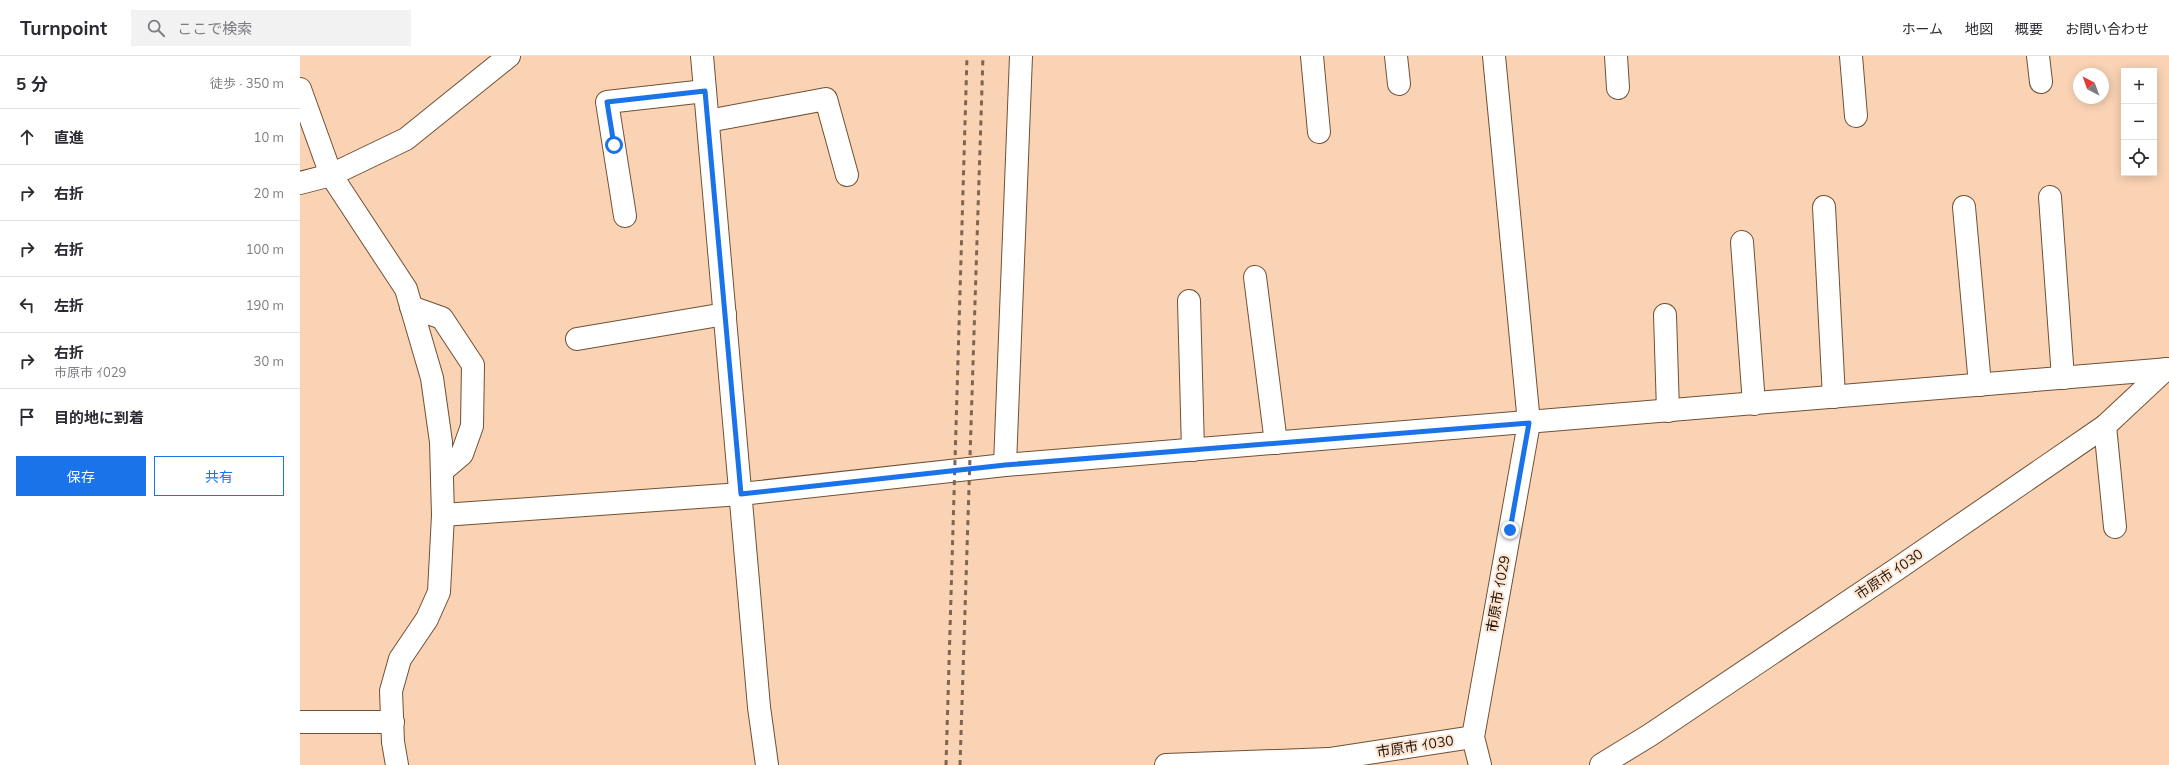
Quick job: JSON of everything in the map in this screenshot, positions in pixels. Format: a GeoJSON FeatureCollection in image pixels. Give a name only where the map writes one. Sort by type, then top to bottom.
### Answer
{"type":"FeatureCollection","features":[{"type":"Feature","properties":{"kind":"street"},"geometry":{"type":"LineString","coordinates":[[300,183],[330,175],[406,139],[509,56]]}},
{"type":"Feature","properties":{"kind":"street"},"geometry":{"type":"LineString","coordinates":[[702,56],[759,707],[767,765]]}},
{"type":"Feature","properties":{"kind":"street"},"geometry":{"type":"LineString","coordinates":[[1005,465],[1021,56]]}},
{"type":"Feature","properties":{"kind":"street"},"geometry":{"type":"LineString","coordinates":[[1312,56],[1319,132]]}},
{"type":"Feature","properties":{"kind":"street"},"geometry":{"type":"LineString","coordinates":[[1396,56],[1399,84]]}},
{"type":"Feature","properties":{"kind":"street","name":"市原市 ｲ029"},"geometry":{"type":"LineString","coordinates":[[1480,765],[1473,737],[1529,423],[1494,56]]}},
{"type":"Feature","properties":{"kind":"street"},"geometry":{"type":"LineString","coordinates":[[1616,56],[1618,88]]}},
{"type":"Feature","properties":{"kind":"street"},"geometry":{"type":"LineString","coordinates":[[1851,56],[1856,116]]}},
{"type":"Feature","properties":{"kind":"street"},"geometry":{"type":"LineString","coordinates":[[2038,56],[2041,82]]}},
{"type":"Feature","properties":{"kind":"street"},"geometry":{"type":"LineString","coordinates":[[300,89],[330,175],[406,288],[432,378],[441,442],[443,515],[440,592],[427,619],[400,659],[391,691],[392,722],[397,765]]}},
{"type":"Feature","properties":{"kind":"street"},"geometry":{"type":"LineString","coordinates":[[625,216],[607,102],[705,91]]}},
{"type":"Feature","properties":{"kind":"street"},"geometry":{"type":"LineString","coordinates":[[708,121],[826,99],[847,175]]}},
{"type":"Feature","properties":{"kind":"street"},"geometry":{"type":"LineString","coordinates":[[2050,197],[2064,378]]}},
{"type":"Feature","properties":{"kind":"street"},"geometry":{"type":"LineString","coordinates":[[1824,207],[1834,397]]}},
{"type":"Feature","properties":{"kind":"street"},"geometry":{"type":"LineString","coordinates":[[1964,207],[1980,385]]}},
{"type":"Feature","properties":{"kind":"street"},"geometry":{"type":"LineString","coordinates":[[1742,242],[1754,404]]}},
{"type":"Feature","properties":{"kind":"street"},"geometry":{"type":"LineString","coordinates":[[1255,277],[1276,443]]}},
{"type":"Feature","properties":{"kind":"street"},"geometry":{"type":"LineString","coordinates":[[1188,300],[1193,450]]}},
{"type":"Feature","properties":{"kind":"street"},"geometry":{"type":"LineString","coordinates":[[411,307],[442,318],[473,364],[472,426],[462,454],[442,471]]}},
{"type":"Feature","properties":{"kind":"street"},"geometry":{"type":"LineString","coordinates":[[577,339],[725,314]]}},
{"type":"Feature","properties":{"kind":"street"},"geometry":{"type":"LineString","coordinates":[[1665,315],[1668,411]]}},
{"type":"Feature","properties":{"kind":"street"},"geometry":{"type":"LineString","coordinates":[[443,515],[741,494],[1005,465],[1529,423],[2168,369]]}},
{"type":"Feature","properties":{"kind":"street","name":"市原市 ｲ030"},"geometry":{"type":"LineString","coordinates":[[1601,765],[1897,569],[2105,426],[2168,369]]}},
{"type":"Feature","properties":{"kind":"street"},"geometry":{"type":"LineString","coordinates":[[2105,426],[2115,527]]}},
{"type":"Feature","properties":{"kind":"street"},"geometry":{"type":"LineString","coordinates":[[300,722],[392,722]]}},
{"type":"Feature","properties":{"kind":"street","name":"市原市 ｲ030"},"geometry":{"type":"LineString","coordinates":[[1166,765],[1329,759],[1473,737]]}},
{"type":"Feature","properties":{"kind":"railway"},"geometry":{"type":"LineString","coordinates":[[946,765],[967,56]]}},
{"type":"Feature","properties":{"kind":"railway"},"geometry":{"type":"LineString","coordinates":[[960,765],[983,56]]}},
{"type":"Feature","properties":{"kind":"route"},"geometry":{"type":"LineString","coordinates":[[614,145],[607,102],[705,91],[741,494],[1005,465],[1529,423],[1510,530]]}}]}
